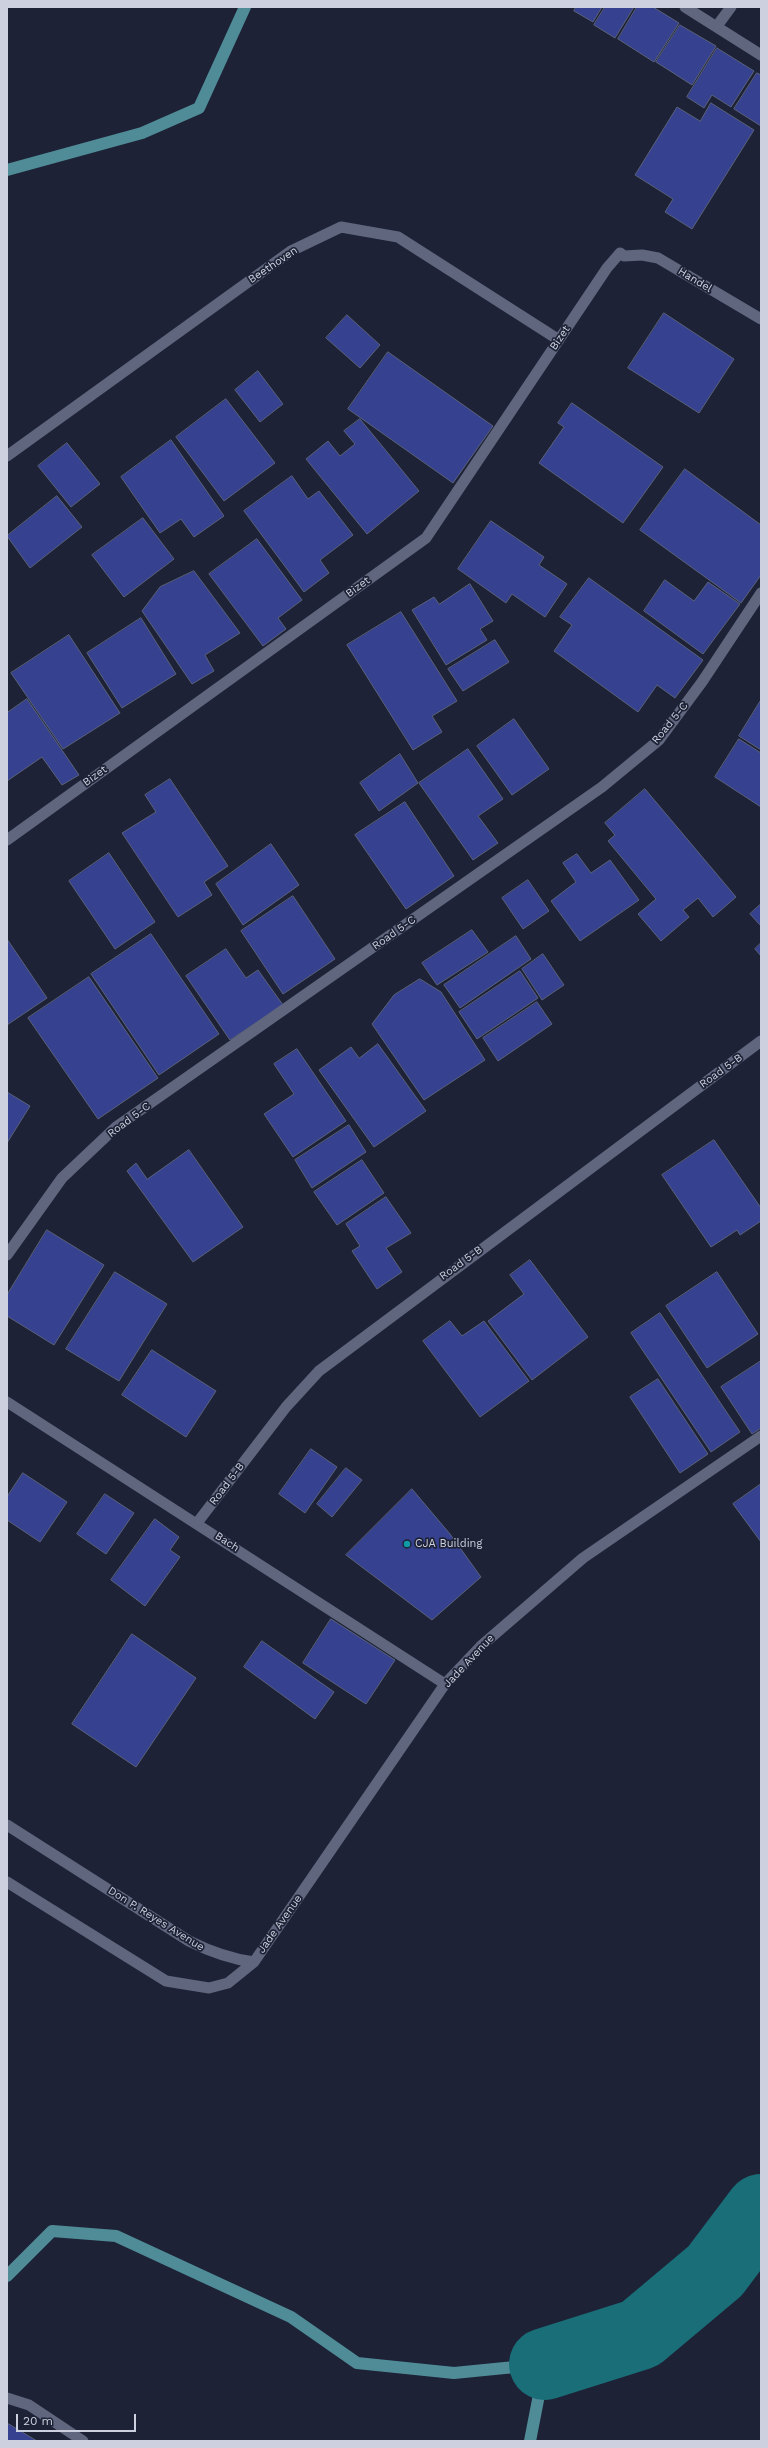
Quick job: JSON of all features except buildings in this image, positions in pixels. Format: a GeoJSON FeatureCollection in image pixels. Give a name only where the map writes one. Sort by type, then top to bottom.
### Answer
{"type":"FeatureCollection","features":[{"type":"Feature","properties":{"kind":"street"},"geometry":{"type":"LineString","coordinates":[[685,7],[761,54]]}},
{"type":"Feature","properties":{"kind":"street"},"geometry":{"type":"LineString","coordinates":[[717,26],[731,7]]}},
{"type":"Feature","properties":{"kind":"street","name":"Beethoven"},"geometry":{"type":"LineString","coordinates":[[7,456],[291,251],[341,227],[398,237],[559,340]]}},
{"type":"Feature","properties":{"kind":"street","name":"Bizet"},"geometry":{"type":"LineString","coordinates":[[7,840],[426,538],[607,268],[620,253],[624,256]]}},
{"type":"Feature","properties":{"kind":"street","name":"Handel"},"geometry":{"type":"LineString","coordinates":[[624,256],[642,255],[658,258],[761,320]]}},
{"type":"Feature","properties":{"kind":"street","name":"Road 5-C"},"geometry":{"type":"LineString","coordinates":[[7,1255],[62,1178],[116,1127],[602,787],[659,740],[702,682],[761,593]]}},
{"type":"Feature","properties":{"kind":"street","name":"Road 5-B"},"geometry":{"type":"LineString","coordinates":[[197,1523],[286,1407],[318,1371],[761,1041]]}},
{"type":"Feature","properties":{"kind":"street","name":"Bach"},"geometry":{"type":"LineString","coordinates":[[7,1402],[445,1684]]}},
{"type":"Feature","properties":{"kind":"street","name":"Jade Avenue"},"geometry":{"type":"LineString","coordinates":[[254,1962],[445,1684],[481,1646],[583,1558],[761,1436]]}},
{"type":"Feature","properties":{"kind":"street","name":"Don P. Reyes Avenue"},"geometry":{"type":"LineString","coordinates":[[7,1825],[189,1941],[210,1952],[234,1960],[254,1962]]}},
{"type":"Feature","properties":{"kind":"street"},"geometry":{"type":"LineString","coordinates":[[7,1882],[166,1981],[209,1988],[228,1983],[254,1962]]}},
{"type":"Feature","properties":{"kind":"street"},"geometry":{"type":"LineString","coordinates":[[7,2398],[29,2405],[83,2441]]}},
{"type":"Feature","properties":{"kind":"waterway"},"geometry":{"type":"LineString","coordinates":[[7,170],[142,133],[199,108],[245,7]]}},
{"type":"Feature","properties":{"kind":"waterway"},"geometry":{"type":"LineString","coordinates":[[545,2364],[640,2334],[715,2271],[761,2210]]}},
{"type":"Feature","properties":{"kind":"waterway"},"geometry":{"type":"LineString","coordinates":[[7,2276],[52,2231],[116,2236],[291,2317],[357,2363],[454,2373],[545,2364],[530,2441]]}},
{"type":"Feature","properties":{"kind":"place","name":"CJA Building"},"geometry":{"type":"Point","coordinates":[407,1544]}}]}
